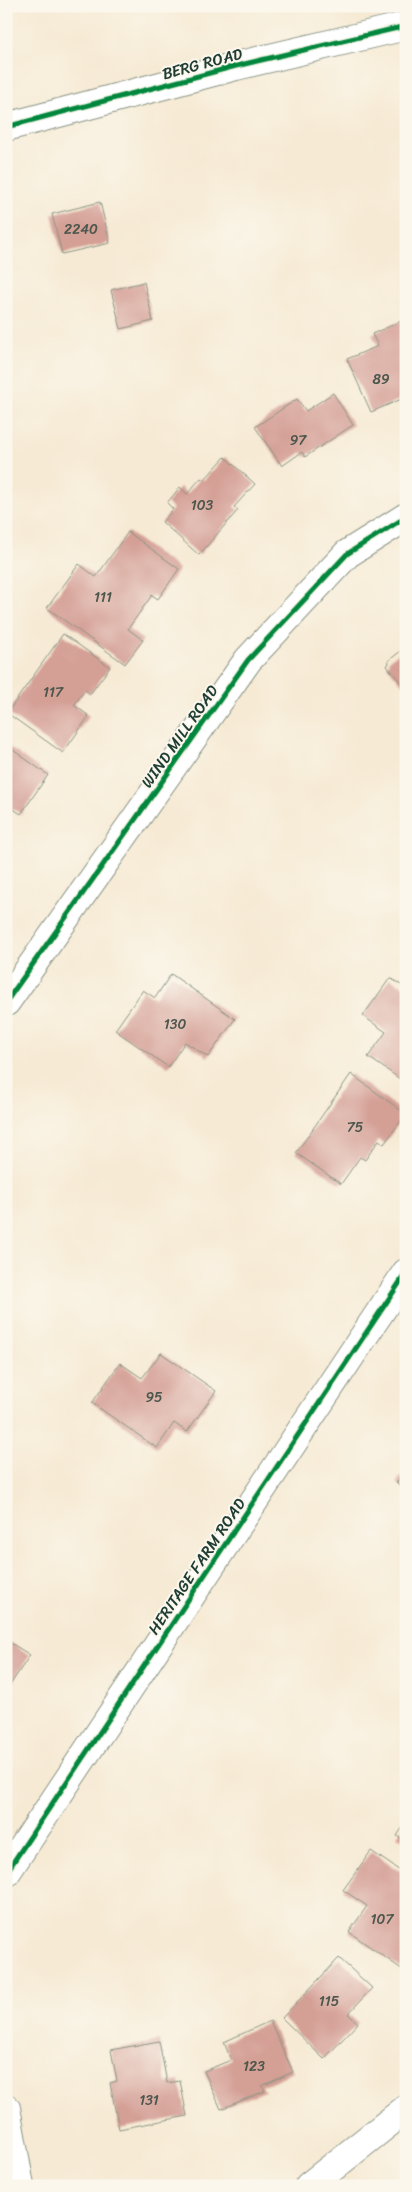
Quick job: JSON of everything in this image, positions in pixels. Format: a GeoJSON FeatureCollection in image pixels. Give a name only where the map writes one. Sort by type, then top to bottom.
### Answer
{"type":"FeatureCollection","features":[{"type":"Feature","properties":{"kind":"street","name":"BERG ROAD"},"geometry":{"type":"LineString","coordinates":[[6,127],[236,66],[406,26]]}},
{"type":"Feature","properties":{"kind":"street","name":"WIND MILL ROAD"},"geometry":{"type":"LineString","coordinates":[[6,1002],[248,660],[347,554],[406,517]]}},
{"type":"Feature","properties":{"kind":"street","name":"HERITAGE FARM ROAD"},"geometry":{"type":"LineString","coordinates":[[6,1873],[406,1273]]}},
{"type":"Feature","properties":{"kind":"street"},"geometry":{"type":"LineString","coordinates":[[6,2108],[20,2186]]}},
{"type":"Feature","properties":{"kind":"street"},"geometry":{"type":"LineString","coordinates":[[309,2186],[406,2109]]}},
{"type":"Feature","properties":{"kind":"building"},"geometry":{"type":"Polygon","coordinates":[[[100,202],[110,243],[62,254],[52,214],[100,202]]]}},
{"type":"Feature","properties":{"kind":"building"},"geometry":{"type":"Polygon","coordinates":[[[144,282],[153,321],[121,329],[111,290],[144,282]]]}},
{"type":"Feature","properties":{"kind":"building"},"geometry":{"type":"Polygon","coordinates":[[[406,319],[406,403],[404,398],[371,412],[347,359],[378,346],[372,334],[406,319]]]}},
{"type":"Feature","properties":{"kind":"building"},"geometry":{"type":"Polygon","coordinates":[[[333,393],[353,425],[305,457],[302,452],[282,466],[255,427],[297,399],[306,411],[333,393]]]}},
{"type":"Feature","properties":{"kind":"building"},"geometry":{"type":"Polygon","coordinates":[[[225,457],[255,484],[234,507],[238,510],[199,555],[162,522],[173,509],[167,503],[180,487],[187,494],[201,478],[204,480],[225,457]]]}},
{"type":"Feature","properties":{"kind":"building"},"geometry":{"type":"Polygon","coordinates":[[[128,532],[179,569],[158,599],[152,595],[128,629],[143,640],[125,664],[47,608],[79,564],[96,577],[128,532]]]}},
{"type":"Feature","properties":{"kind":"building"},"geometry":{"type":"Polygon","coordinates":[[[63,634],[110,667],[90,694],[85,690],[74,705],[89,716],[63,753],[7,713],[63,634]]]}},
{"type":"Feature","properties":{"kind":"building"},"geometry":{"type":"Polygon","coordinates":[[[406,647],[406,689],[387,666],[388,661],[406,647]]]}},
{"type":"Feature","properties":{"kind":"building"},"geometry":{"type":"Polygon","coordinates":[[[6,745],[48,775],[21,814],[10,807],[6,812],[6,745]]]}},
{"type":"Feature","properties":{"kind":"building"},"geometry":{"type":"Polygon","coordinates":[[[171,974],[235,1019],[208,1057],[185,1042],[168,1067],[115,1030],[143,990],[155,998],[171,974]]]}},
{"type":"Feature","properties":{"kind":"building"},"geometry":{"type":"Polygon","coordinates":[[[390,978],[406,988],[406,1083],[368,1057],[386,1032],[363,1016],[390,978]]]}},
{"type":"Feature","properties":{"kind":"building"},"geometry":{"type":"Polygon","coordinates":[[[351,1074],[406,1114],[384,1144],[379,1140],[365,1160],[360,1157],[341,1184],[296,1153],[351,1074]]]}},
{"type":"Feature","properties":{"kind":"building"},"geometry":{"type":"Polygon","coordinates":[[[161,1353],[216,1391],[187,1432],[174,1423],[157,1448],[92,1403],[120,1363],[142,1378],[161,1353]]]}},
{"type":"Feature","properties":{"kind":"building"},"geometry":{"type":"Polygon","coordinates":[[[406,1470],[406,1490],[396,1483],[406,1470]]]}},
{"type":"Feature","properties":{"kind":"building"},"geometry":{"type":"Polygon","coordinates":[[[6,1640],[30,1655],[6,1691],[6,1640]]]}},
{"type":"Feature","properties":{"kind":"building"},"geometry":{"type":"Polygon","coordinates":[[[406,1818],[406,1842],[397,1836],[405,1824],[403,1823],[406,1818]]]}},
{"type":"Feature","properties":{"kind":"building"},"geometry":{"type":"Polygon","coordinates":[[[371,1851],[406,1875],[406,1965],[403,1970],[349,1932],[367,1906],[343,1890],[371,1851]]]}},
{"type":"Feature","properties":{"kind":"building"},"geometry":{"type":"Polygon","coordinates":[[[339,1958],[372,1988],[348,2014],[358,2023],[324,2059],[282,2018],[339,1958]]]}},
{"type":"Feature","properties":{"kind":"building"},"geometry":{"type":"Polygon","coordinates":[[[270,2021],[293,2072],[262,2086],[265,2091],[221,2109],[204,2071],[231,2060],[224,2042],[270,2021]]]}},
{"type":"Feature","properties":{"kind":"building"},"geometry":{"type":"Polygon","coordinates":[[[159,2041],[167,2083],[180,2081],[187,2116],[119,2129],[110,2083],[117,2081],[111,2050],[159,2041]]]}},
{"type":"Feature","properties":{"kind":"cycle path"},"geometry":{"type":"LineString","coordinates":[[6,127],[236,66],[406,26]]}},
{"type":"Feature","properties":{"kind":"cycle path"},"geometry":{"type":"LineString","coordinates":[[6,1002],[248,660],[347,554],[406,517]]}},
{"type":"Feature","properties":{"kind":"cycle path"},"geometry":{"type":"LineString","coordinates":[[6,1873],[406,1273]]}}]}
